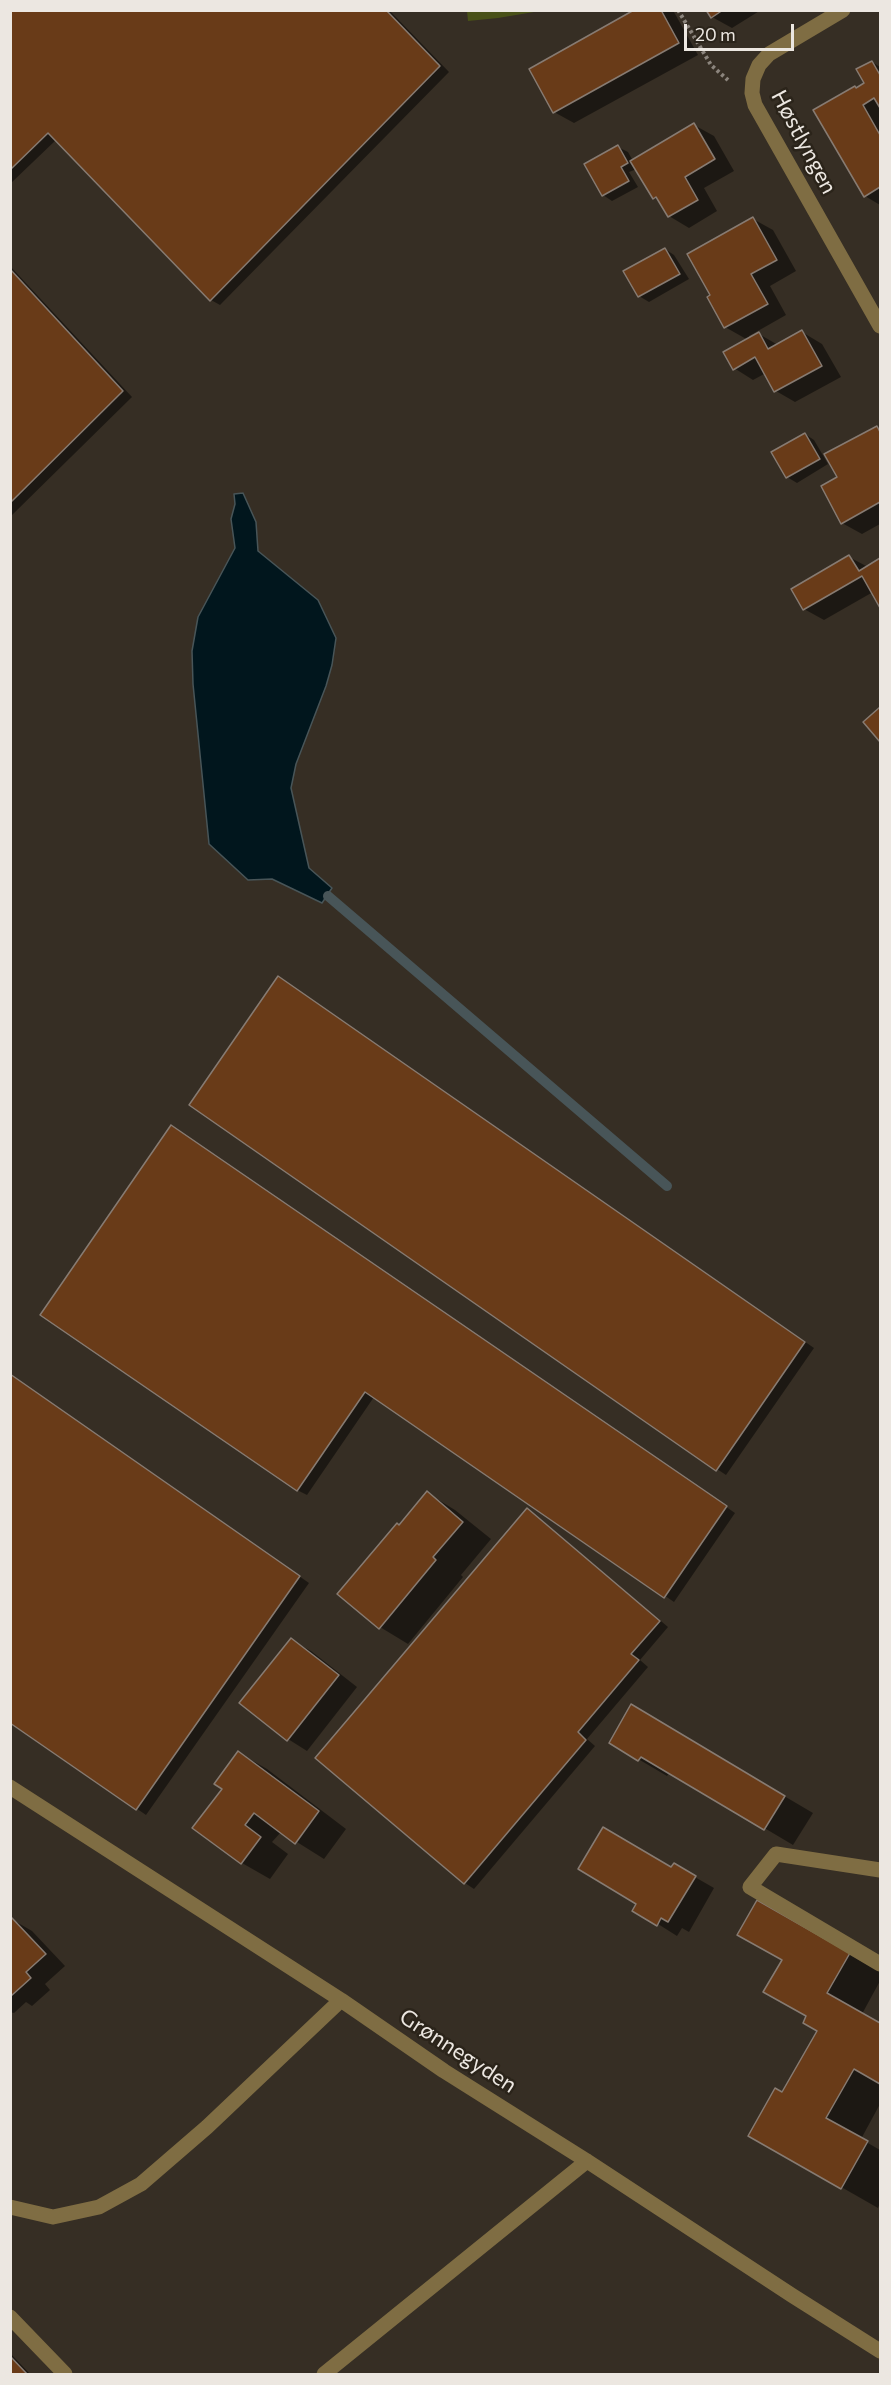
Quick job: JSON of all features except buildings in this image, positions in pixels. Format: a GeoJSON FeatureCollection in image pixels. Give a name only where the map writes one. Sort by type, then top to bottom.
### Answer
{"type":"FeatureCollection","features":[{"type":"Feature","properties":{"kind":"street","name":"Høstlyngen"},"geometry":{"type":"LineString","coordinates":[[843,10],[769,54],[759,65],[753,79],[752,93],[755,105],[880,326]]}},
{"type":"Feature","properties":{"kind":"street","name":"Grønnegyden"},"geometry":{"type":"LineString","coordinates":[[10,1788],[341,2000],[444,2071],[880,2351]]}},
{"type":"Feature","properties":{"kind":"street"},"geometry":{"type":"LineString","coordinates":[[880,1870],[776,1854],[750,1887],[880,1964]]}},
{"type":"Feature","properties":{"kind":"street"},"geometry":{"type":"LineString","coordinates":[[10,2207],[52,2217],[99,2207],[141,2184],[207,2127],[341,2000]]}},
{"type":"Feature","properties":{"kind":"street"},"geometry":{"type":"LineString","coordinates":[[324,2374],[587,2161]]}},
{"type":"Feature","properties":{"kind":"street"},"geometry":{"type":"LineString","coordinates":[[10,2317],[65,2374]]}},
{"type":"Feature","properties":{"kind":"path"},"geometry":{"type":"LineString","coordinates":[[678,10],[711,65],[755,105]]}},
{"type":"Feature","properties":{"kind":"green space"},"geometry":{"type":"Polygon","coordinates":[[[467,10],[540,11],[468,21],[467,10]]]}},
{"type":"Feature","properties":{"kind":"water"},"geometry":{"type":"Polygon","coordinates":[[[243,493],[256,522],[258,551],[318,600],[336,638],[326,686],[296,764],[291,788],[309,868],[332,888],[322,903],[272,879],[248,880],[209,844],[193,684],[192,651],[198,617],[235,548],[231,519],[235,504],[234,494],[243,493]]]}},
{"type":"Feature","properties":{"kind":"waterway"},"geometry":{"type":"LineString","coordinates":[[328,896],[667,1186]]}}]}
